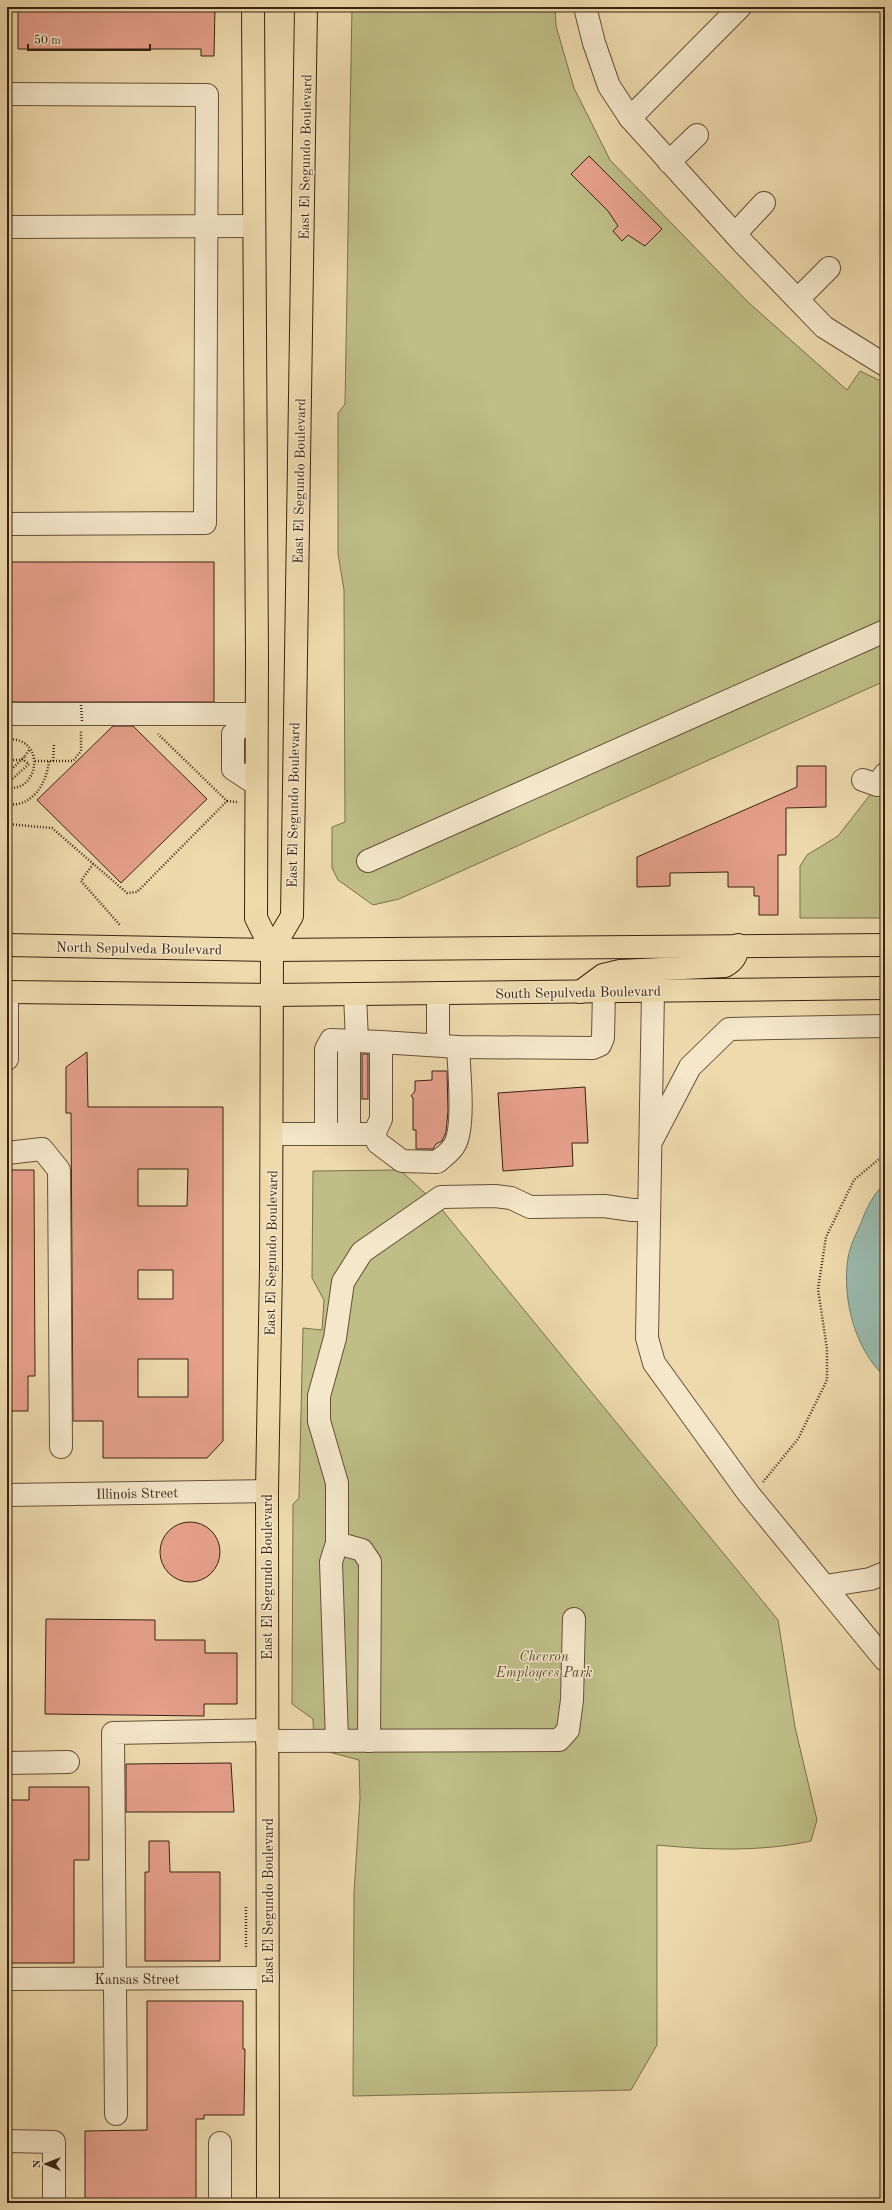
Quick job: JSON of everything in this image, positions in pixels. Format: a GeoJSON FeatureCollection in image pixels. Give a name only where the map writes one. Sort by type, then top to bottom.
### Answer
{"type":"FeatureCollection","features":[{"type":"Feature","properties":{"kind":"main road","name":"East El Segundo Boulevard"},"geometry":{"type":"LineString","coordinates":[[253,7],[256,918],[272,950],[272,1134],[267,1491],[268,2203]]}},
{"type":"Feature","properties":{"kind":"main road","name":"East El Segundo Boulevard"},"geometry":{"type":"LineString","coordinates":[[272,950],[292,916],[306,7]]}},
{"type":"Feature","properties":{"kind":"main road","name":"North Sepulveda Boulevard"},"geometry":{"type":"LineString","coordinates":[[7,945],[272,950]]}},
{"type":"Feature","properties":{"kind":"main road"},"geometry":{"type":"LineString","coordinates":[[580,992],[603,975],[620,971],[725,966],[733,962],[737,953],[738,945]]}},
{"type":"Feature","properties":{"kind":"main road"},"geometry":{"type":"LineString","coordinates":[[272,950],[885,945]]}},
{"type":"Feature","properties":{"kind":"main road","name":"South Sepulveda Boulevard"},"geometry":{"type":"LineString","coordinates":[[272,995],[885,988]]}},
{"type":"Feature","properties":{"kind":"main road"},"geometry":{"type":"LineString","coordinates":[[7,992],[272,995]]}},
{"type":"Feature","properties":{"kind":"street"},"geometry":{"type":"LineString","coordinates":[[585,7],[594,43],[609,86],[630,118],[735,234],[824,327],[885,365]]}},
{"type":"Feature","properties":{"kind":"street"},"geometry":{"type":"LineString","coordinates":[[630,118],[740,7]]}},
{"type":"Feature","properties":{"kind":"street"},"geometry":{"type":"LineString","coordinates":[[7,94],[207,95],[205,524],[7,524]]}},
{"type":"Feature","properties":{"kind":"street"},"geometry":{"type":"LineString","coordinates":[[669,162],[697,135]]}},
{"type":"Feature","properties":{"kind":"street"},"geometry":{"type":"LineString","coordinates":[[735,234],[764,203]]}},
{"type":"Feature","properties":{"kind":"street"},"geometry":{"type":"LineString","coordinates":[[7,227],[253,226]]}},
{"type":"Feature","properties":{"kind":"street"},"geometry":{"type":"LineString","coordinates":[[798,300],[829,268]]}},
{"type":"Feature","properties":{"kind":"street"},"geometry":{"type":"LineString","coordinates":[[368,862],[885,632]]}},
{"type":"Feature","properties":{"kind":"street"},"geometry":{"type":"LineString","coordinates":[[7,714],[256,714]]}},
{"type":"Feature","properties":{"kind":"street"},"geometry":{"type":"LineString","coordinates":[[863,780],[877,785],[885,774]]}},
{"type":"Feature","properties":{"kind":"street"},"geometry":{"type":"LineString","coordinates":[[326,1134],[326,1049],[331,1040],[448,1046],[593,1048],[600,1045],[603,1038],[604,991]]}},
{"type":"Feature","properties":{"kind":"street"},"geometry":{"type":"LineString","coordinates":[[653,991],[646,1338],[654,1363],[751,1496],[885,1660]]}},
{"type":"Feature","properties":{"kind":"street"},"geometry":{"type":"LineString","coordinates":[[381,1042],[381,1119],[374,1134],[378,1143],[402,1161],[437,1162],[455,1144],[459,1126],[448,1046],[438,993]]}},
{"type":"Feature","properties":{"kind":"street"},"geometry":{"type":"LineString","coordinates":[[349,1134],[356,994]]}},
{"type":"Feature","properties":{"kind":"street"},"geometry":{"type":"LineString","coordinates":[[7,996],[7,1059]]}},
{"type":"Feature","properties":{"kind":"street"},"geometry":{"type":"LineString","coordinates":[[650,1153],[654,1133],[690,1067],[729,1029],[885,1026]]}},
{"type":"Feature","properties":{"kind":"street"},"geometry":{"type":"LineString","coordinates":[[272,1134],[374,1134]]}},
{"type":"Feature","properties":{"kind":"street"},"geometry":{"type":"LineString","coordinates":[[7,1153],[42,1149],[59,1170],[61,1447]]}},
{"type":"Feature","properties":{"kind":"street"},"geometry":{"type":"LineString","coordinates":[[337,1741],[331,1562],[337,1543],[337,1483],[319,1421],[319,1396],[335,1338],[343,1282],[362,1252],[441,1196],[495,1196],[511,1198],[530,1207],[604,1206],[632,1210],[649,1210]]}},
{"type":"Feature","properties":{"kind":"street","name":"Illinois Street"},"geometry":{"type":"LineString","coordinates":[[7,1495],[267,1491]]}},
{"type":"Feature","properties":{"kind":"street"},"geometry":{"type":"LineString","coordinates":[[337,1543],[362,1550],[370,1562],[369,1741]]}},
{"type":"Feature","properties":{"kind":"street"},"geometry":{"type":"LineString","coordinates":[[825,1586],[870,1579],[885,1573]]}},
{"type":"Feature","properties":{"kind":"street"},"geometry":{"type":"LineString","coordinates":[[116,2114],[113,1733],[267,1736],[337,1741],[559,1740],[568,1730],[570,1715],[574,1619]]}},
{"type":"Feature","properties":{"kind":"street"},"geometry":{"type":"LineString","coordinates":[[7,1763],[68,1762]]}},
{"type":"Feature","properties":{"kind":"street","name":"Kansas Street"},"geometry":{"type":"LineString","coordinates":[[7,1979],[268,1978]]}},
{"type":"Feature","properties":{"kind":"street"},"geometry":{"type":"LineString","coordinates":[[7,2141],[54,2142],[54,2203]]}},
{"type":"Feature","properties":{"kind":"street"},"geometry":{"type":"LineString","coordinates":[[220,2143],[220,2203]]}},
{"type":"Feature","properties":{"kind":"path"},"geometry":{"type":"LineString","coordinates":[[35,761],[73,761],[81,751],[81,705]]}},
{"type":"Feature","properties":{"kind":"path"},"geometry":{"type":"LineString","coordinates":[[153,729],[227,801],[237,802]]}},
{"type":"Feature","properties":{"kind":"path"},"geometry":{"type":"LineString","coordinates":[[7,739],[22,742],[30,749],[35,761],[31,776],[26,782],[11,788],[7,787]]}},
{"type":"Feature","properties":{"kind":"path"},"geometry":{"type":"LineString","coordinates":[[53,761],[54,744]]}},
{"type":"Feature","properties":{"kind":"path"},"geometry":{"type":"LineString","coordinates":[[7,760],[22,760],[30,749]]}},
{"type":"Feature","properties":{"kind":"path"},"geometry":{"type":"LineString","coordinates":[[7,766],[11,770],[22,759],[28,764],[11,780],[7,776]]}},
{"type":"Feature","properties":{"kind":"path"},"geometry":{"type":"LineString","coordinates":[[11,788],[9,804],[32,798],[42,787],[48,761]]}},
{"type":"Feature","properties":{"kind":"path"},"geometry":{"type":"LineString","coordinates":[[7,824],[52,828],[127,893],[137,892],[227,801]]}},
{"type":"Feature","properties":{"kind":"path"},"geometry":{"type":"LineString","coordinates":[[93,864],[81,882],[120,925]]}},
{"type":"Feature","properties":{"kind":"path"},"geometry":{"type":"LineString","coordinates":[[751,1496],[798,1439],[827,1380],[827,1349],[818,1288],[826,1237],[854,1180],[885,1154]]}},
{"type":"Feature","properties":{"kind":"path"},"geometry":{"type":"LineString","coordinates":[[246,1907],[246,1948]]}},
{"type":"Feature","properties":{"kind":"green space"},"geometry":{"type":"Polygon","coordinates":[[[352,7],[555,7],[556,26],[574,88],[610,160],[749,303],[847,390],[860,371],[885,383],[885,681],[399,899],[373,905],[338,880],[332,868],[332,827],[345,822],[344,590],[338,554],[338,413],[345,404],[352,7]]]}},
{"type":"Feature","properties":{"kind":"green space"},"geometry":{"type":"Polygon","coordinates":[[[885,752],[885,918],[800,918],[800,866],[807,855],[838,836],[873,791],[885,752]]]}},
{"type":"Feature","properties":{"kind":"green space","name":"Chevron Employees Park"},"geometry":{"type":"Polygon","coordinates":[[[400,1170],[439,1206],[778,1620],[795,1727],[817,1820],[811,1841],[773,1847],[734,1849],[657,1845],[657,2045],[631,2090],[353,2096],[354,1893],[360,1798],[359,1760],[314,1748],[313,1719],[292,1704],[293,1504],[299,1498],[303,1328],[322,1330],[324,1300],[312,1278],[313,1171],[400,1170]]]}},
{"type":"Feature","properties":{"kind":"shaded area"},"geometry":{"type":"Polygon","coordinates":[[[885,1184],[885,1377],[865,1352],[858,1337],[849,1306],[847,1273],[848,1258],[853,1240],[870,1202],[885,1184]]]}},
{"type":"Feature","properties":{"kind":"building"},"geometry":{"type":"Polygon","coordinates":[[[18,7],[215,7],[214,56],[201,56],[201,49],[18,49],[18,7]]]}},
{"type":"Feature","properties":{"kind":"building"},"geometry":{"type":"Polygon","coordinates":[[[589,156],[662,229],[645,246],[628,235],[622,241],[613,231],[618,226],[608,211],[571,174],[589,156]]]}},
{"type":"Feature","properties":{"kind":"building"},"geometry":{"type":"Polygon","coordinates":[[[7,562],[214,562],[214,702],[7,702],[7,562]]]}},
{"type":"Feature","properties":{"kind":"building"},"geometry":{"type":"Polygon","coordinates":[[[113,726],[133,726],[207,799],[121,883],[37,800],[113,726]]]}},
{"type":"Feature","properties":{"kind":"building"},"geometry":{"type":"Polygon","coordinates":[[[797,766],[826,766],[826,807],[786,808],[786,855],[778,855],[778,915],[759,915],[759,896],[754,896],[754,887],[728,887],[728,872],[670,873],[670,886],[637,887],[637,857],[797,787],[797,766]]]}},
{"type":"Feature","properties":{"kind":"building"},"geometry":{"type":"Polygon","coordinates":[[[87,1052],[88,1107],[223,1107],[223,1441],[207,1458],[103,1458],[103,1421],[73,1421],[71,1113],[66,1113],[66,1067],[87,1052]],[[138,1169],[138,1206],[187,1206],[188,1169],[138,1169]],[[138,1270],[138,1299],[173,1299],[173,1270],[138,1270]],[[138,1359],[138,1397],[188,1397],[188,1359],[138,1359]]]}},
{"type":"Feature","properties":{"kind":"building"},"geometry":{"type":"Polygon","coordinates":[[[362,1054],[368,1054],[368,1099],[362,1099],[362,1054]]]}},
{"type":"Feature","properties":{"kind":"building"},"geometry":{"type":"Polygon","coordinates":[[[432,1071],[447,1071],[448,1111],[446,1132],[442,1141],[436,1144],[433,1149],[416,1149],[416,1130],[413,1130],[413,1098],[411,1096],[415,1091],[415,1081],[432,1080],[432,1071]]]}},
{"type":"Feature","properties":{"kind":"building"},"geometry":{"type":"Polygon","coordinates":[[[585,1087],[588,1143],[572,1143],[573,1166],[503,1171],[498,1093],[585,1087]]]}},
{"type":"Feature","properties":{"kind":"building"},"geometry":{"type":"Polygon","coordinates":[[[7,1170],[34,1170],[35,1376],[28,1376],[28,1411],[7,1411],[7,1170]]]}},
{"type":"Feature","properties":{"kind":"building"},"geometry":{"type":"Polygon","coordinates":[[[190,1522],[207,1527],[215,1535],[220,1552],[215,1569],[207,1577],[190,1582],[173,1577],[165,1569],[160,1552],[165,1535],[173,1527],[190,1522]]]}},
{"type":"Feature","properties":{"kind":"building"},"geometry":{"type":"Polygon","coordinates":[[[46,1619],[155,1620],[155,1640],[205,1640],[205,1653],[237,1653],[237,1704],[204,1704],[204,1716],[45,1714],[46,1619]]]}},
{"type":"Feature","properties":{"kind":"building"},"geometry":{"type":"Polygon","coordinates":[[[231,1763],[234,1812],[126,1812],[126,1764],[231,1763]]]}},
{"type":"Feature","properties":{"kind":"building"},"geometry":{"type":"Polygon","coordinates":[[[29,1787],[89,1787],[89,1860],[74,1860],[74,1963],[7,1963],[7,1800],[29,1800],[29,1787]]]}},
{"type":"Feature","properties":{"kind":"building"},"geometry":{"type":"Polygon","coordinates":[[[149,1841],[169,1841],[170,1872],[220,1872],[220,1961],[145,1961],[145,1872],[149,1872],[149,1841]]]}},
{"type":"Feature","properties":{"kind":"building"},"geometry":{"type":"Polygon","coordinates":[[[147,2001],[243,2001],[243,2049],[245,2049],[244,2115],[204,2115],[204,2119],[196,2119],[196,2203],[85,2203],[85,2131],[147,2130],[147,2001]]]}}]}
